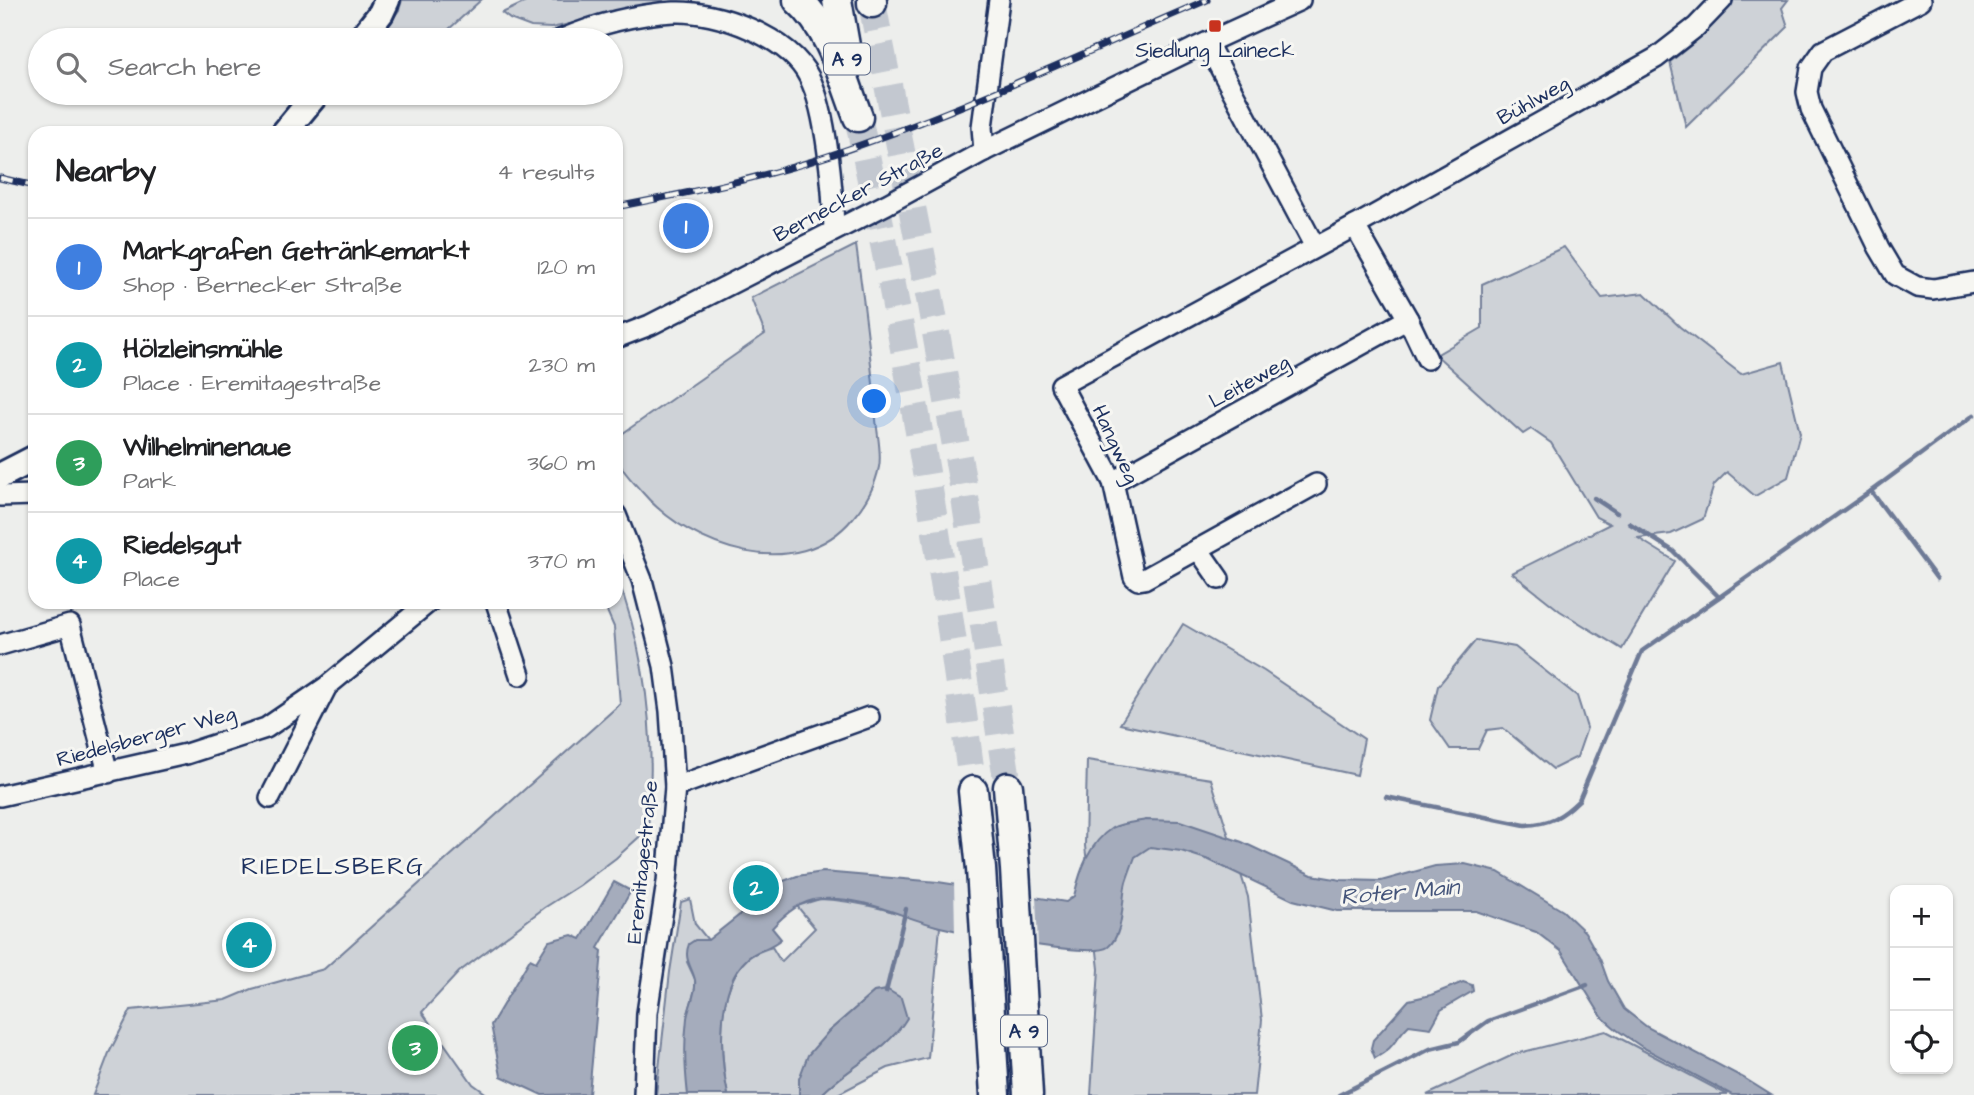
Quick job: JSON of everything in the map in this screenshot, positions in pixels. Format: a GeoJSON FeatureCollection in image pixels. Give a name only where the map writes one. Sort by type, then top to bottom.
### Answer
{"type":"FeatureCollection","features":[{"type":"Feature","properties":{"kind":"highway","name":"A 9"},"geometry":{"type":"LineString","coordinates":[[799,0],[817,22],[833,51],[858,117],[837,0]]}},
{"type":"Feature","properties":{"kind":"highway","name":"A 9"},"geometry":{"type":"LineString","coordinates":[[1008,787],[1028,1095]]}},
{"type":"Feature","properties":{"kind":"highway","name":"A 9"},"geometry":{"type":"LineString","coordinates":[[973,791],[981,869],[995,1095]]}},
{"type":"Feature","properties":{"kind":"main road"},"geometry":{"type":"LineString","coordinates":[[370,28],[382,13],[387,0]]}},
{"type":"Feature","properties":{"kind":"main road"},"geometry":{"type":"LineString","coordinates":[[290,126],[307,105]]}},
{"type":"Feature","properties":{"kind":"main road"},"geometry":{"type":"LineString","coordinates":[[0,476],[28,462]]}},
{"type":"Feature","properties":{"kind":"street"},"geometry":{"type":"LineString","coordinates":[[984,151],[982,127],[999,0]]}},
{"type":"Feature","properties":{"kind":"street","name":"Bernecker Straße"},"geometry":{"type":"LineString","coordinates":[[623,335],[650,325],[984,151],[1300,0]]}},
{"type":"Feature","properties":{"kind":"street","name":"Bühlweg"},"geometry":{"type":"LineString","coordinates":[[1061,385],[1355,226],[1665,52],[1696,27],[1722,0]]}},
{"type":"Feature","properties":{"kind":"street"},"geometry":{"type":"LineString","coordinates":[[1921,0],[1824,51],[1811,68],[1807,92],[1811,109],[1895,275],[1917,287],[1933,289],[1974,282]]}},
{"type":"Feature","properties":{"kind":"street"},"geometry":{"type":"LineString","coordinates":[[594,28],[676,12],[705,15],[740,25],[775,42],[792,54],[809,77],[820,111],[834,230]]}},
{"type":"Feature","properties":{"kind":"street"},"geometry":{"type":"LineString","coordinates":[[1207,43],[1315,247]]}},
{"type":"Feature","properties":{"kind":"street"},"geometry":{"type":"LineString","coordinates":[[1355,226],[1408,319],[1427,359]]}},
{"type":"Feature","properties":{"kind":"street","name":"Leiteweg"},"geometry":{"type":"LineString","coordinates":[[1113,482],[1408,319]]}},
{"type":"Feature","properties":{"kind":"street","name":"Hangweg"},"geometry":{"type":"LineString","coordinates":[[1061,385],[1113,482],[1134,577],[1138,580],[1316,484]]}},
{"type":"Feature","properties":{"kind":"street"},"geometry":{"type":"LineString","coordinates":[[0,496],[28,495]]}},
{"type":"Feature","properties":{"kind":"street","name":"Eremitagestraße"},"geometry":{"type":"LineString","coordinates":[[623,532],[642,580],[664,666],[675,787],[667,882],[647,1013],[644,1095]]}},
{"type":"Feature","properties":{"kind":"street"},"geometry":{"type":"LineString","coordinates":[[1198,549],[1219,579]]}},
{"type":"Feature","properties":{"kind":"street","name":"Riedelsberger Weg"},"geometry":{"type":"LineString","coordinates":[[0,796],[186,754],[266,728],[326,687],[416,609]]}},
{"type":"Feature","properties":{"kind":"street"},"geometry":{"type":"LineString","coordinates":[[498,609],[520,675]]}},
{"type":"Feature","properties":{"kind":"street"},"geometry":{"type":"LineString","coordinates":[[0,645],[70,625],[108,773]]}},
{"type":"Feature","properties":{"kind":"street"},"geometry":{"type":"LineString","coordinates":[[270,798],[326,687]]}},
{"type":"Feature","properties":{"kind":"street"},"geometry":{"type":"LineString","coordinates":[[675,787],[860,718],[869,717]]}},
{"type":"Feature","properties":{"kind":"shaded area"},"geometry":{"type":"Polygon","coordinates":[[[402,0],[481,0],[450,28],[386,28],[399,10],[402,0]]]}},
{"type":"Feature","properties":{"kind":"shaded area"},"geometry":{"type":"Polygon","coordinates":[[[530,0],[663,0],[660,5],[551,28],[531,27],[502,13],[530,0]]]}},
{"type":"Feature","properties":{"kind":"shaded area"},"geometry":{"type":"Polygon","coordinates":[[[1733,0],[1788,0],[1782,8],[1788,27],[1686,127],[1670,62],[1696,41],[1733,0]]]}},
{"type":"Feature","properties":{"kind":"shaded area"},"geometry":{"type":"Polygon","coordinates":[[[856,245],[870,354],[879,467],[866,501],[853,518],[830,538],[804,550],[775,554],[745,552],[716,543],[688,530],[664,513],[623,468],[623,433],[765,334],[751,298],[856,245]]]}},
{"type":"Feature","properties":{"kind":"shaded area"},"geometry":{"type":"Polygon","coordinates":[[[1564,247],[1602,298],[1644,293],[1680,327],[1741,374],[1783,362],[1800,433],[1788,477],[1755,496],[1727,472],[1714,485],[1703,519],[1671,534],[1638,538],[1675,561],[1622,649],[1560,611],[1512,573],[1610,524],[1596,517],[1551,443],[1531,429],[1523,434],[1436,355],[1482,328],[1482,284],[1564,247]]]}},
{"type":"Feature","properties":{"kind":"shaded area"},"geometry":{"type":"Polygon","coordinates":[[[623,594],[635,636],[647,700],[651,764],[648,829],[616,858],[459,972],[422,1012],[473,1084],[488,1095],[93,1095],[109,1053],[131,1010],[226,1000],[252,989],[324,969],[620,704],[614,627],[606,609],[623,609],[623,594]]]}},
{"type":"Feature","properties":{"kind":"shaded area"},"geometry":{"type":"Polygon","coordinates":[[[1183,624],[1264,671],[1364,739],[1357,775],[1120,724],[1183,624]]]}},
{"type":"Feature","properties":{"kind":"shaded area"},"geometry":{"type":"Polygon","coordinates":[[[1476,640],[1515,647],[1577,696],[1587,728],[1577,757],[1553,769],[1503,728],[1487,730],[1478,749],[1450,749],[1430,720],[1438,686],[1476,640]]]}},
{"type":"Feature","properties":{"kind":"shaded area"},"geometry":{"type":"Polygon","coordinates":[[[1087,760],[1211,779],[1248,897],[1262,1020],[1254,1095],[1091,1095],[1099,969],[1085,846],[1087,760]]]}},
{"type":"Feature","properties":{"kind":"shaded area"},"geometry":{"type":"Polygon","coordinates":[[[690,899],[695,924],[708,940],[687,962],[695,979],[686,1037],[688,1095],[656,1095],[681,902],[690,899]]]}},
{"type":"Feature","properties":{"kind":"shaded area"},"geometry":{"type":"Polygon","coordinates":[[[820,899],[881,908],[940,927],[928,1058],[888,1068],[836,1095],[821,1095],[878,1050],[906,1018],[888,990],[874,992],[828,1032],[799,1079],[799,1095],[728,1095],[723,1061],[722,1023],[729,987],[737,972],[755,953],[772,947],[781,962],[815,928],[797,906],[820,899]]]}},
{"type":"Feature","properties":{"kind":"shaded area"},"geometry":{"type":"Polygon","coordinates":[[[1606,1031],[1728,1095],[1427,1095],[1515,1054],[1606,1031]]]}},
{"type":"Feature","properties":{"kind":"water"},"geometry":{"type":"Polygon","coordinates":[[[1146,820],[1180,821],[1242,842],[1312,875],[1341,880],[1381,881],[1435,866],[1465,864],[1498,872],[1563,911],[1585,932],[1624,1009],[1647,1027],[1771,1095],[1732,1095],[1642,1047],[1617,1030],[1602,1017],[1561,951],[1536,932],[1476,911],[1337,911],[1293,900],[1209,860],[1181,851],[1150,847],[1135,857],[1126,882],[1117,934],[1108,947],[1097,950],[1054,948],[940,927],[852,901],[821,899],[800,905],[772,928],[781,939],[748,958],[737,971],[730,986],[725,1004],[722,1043],[728,1095],[688,1095],[686,1027],[695,985],[687,959],[689,944],[695,940],[708,940],[781,882],[797,876],[823,872],[938,882],[1066,902],[1074,896],[1079,877],[1097,841],[1112,828],[1146,820]]]}},
{"type":"Feature","properties":{"kind":"water"},"geometry":{"type":"Polygon","coordinates":[[[614,882],[631,891],[598,948],[602,951],[589,1094],[542,1095],[501,1076],[491,1025],[530,959],[536,962],[549,941],[572,935],[581,939],[614,882]]]}},
{"type":"Feature","properties":{"kind":"water"},"geometry":{"type":"Polygon","coordinates":[[[1463,982],[1472,985],[1473,991],[1441,1010],[1431,1028],[1409,1025],[1391,1046],[1375,1058],[1371,1048],[1373,1040],[1409,1000],[1431,995],[1463,982]]]}},
{"type":"Feature","properties":{"kind":"water"},"geometry":{"type":"Polygon","coordinates":[[[888,990],[901,998],[907,1018],[899,1030],[821,1095],[799,1095],[799,1079],[808,1055],[828,1032],[874,992],[888,990]]]}},
{"type":"Feature","properties":{"kind":"pier"},"geometry":{"type":"Polygon","coordinates":[[[954,881],[1036,895],[1038,948],[955,933],[954,881]]]}},
{"type":"Feature","properties":{"kind":"waterway"},"geometry":{"type":"LineString","coordinates":[[1386,797],[1525,825],[1541,823],[1561,815],[1579,800],[1642,651],[1871,491],[1974,415]]}},
{"type":"Feature","properties":{"kind":"waterway"},"geometry":{"type":"LineString","coordinates":[[1871,491],[1937,579]]}},
{"type":"Feature","properties":{"kind":"waterway"},"geometry":{"type":"LineString","coordinates":[[1594,498],[1617,513]]}},
{"type":"Feature","properties":{"kind":"waterway"},"geometry":{"type":"LineString","coordinates":[[1629,523],[1673,551],[1719,597]]}},
{"type":"Feature","properties":{"kind":"waterway","name":"Roter Main"},"geometry":{"type":"LineString","coordinates":[[886,992],[906,909]]}},
{"type":"Feature","properties":{"kind":"waterway","name":"Roter Main"},"geometry":{"type":"LineString","coordinates":[[1339,1095],[1430,1049],[1459,1042],[1488,1021],[1587,985]]}},
{"type":"Feature","properties":{"kind":"tunnel"},"geometry":{"type":"LineString","coordinates":[[872,3],[930,299],[964,491],[1008,787]]}},
{"type":"Feature","properties":{"kind":"tunnel"},"geometry":{"type":"LineString","coordinates":[[858,117],[923,452],[973,791]]}},
{"type":"Feature","properties":{"kind":"railway"},"geometry":{"type":"LineString","coordinates":[[623,206],[776,172],[828,156],[972,102],[1207,0]]}},
{"type":"Feature","properties":{"kind":"railway"},"geometry":{"type":"LineString","coordinates":[[0,178],[28,184]]}},
{"type":"Feature","properties":{"kind":"place","name":"Siedlung Laineck"},"geometry":{"type":"Point","coordinates":[1215,26]}},
{"type":"Feature","properties":{"kind":"place","name":"Markgrafen Getränkemarkt"},"geometry":{"type":"Point","coordinates":[686,226]}},
{"type":"Feature","properties":{"kind":"place","name":"Hölzleinsmühle"},"geometry":{"type":"Point","coordinates":[756,888]}},
{"type":"Feature","properties":{"kind":"place","name":"Riedelsgut"},"geometry":{"type":"Point","coordinates":[249,945]}},
{"type":"Feature","properties":{"kind":"place","name":"Wilhelminenaue"},"geometry":{"type":"Point","coordinates":[415,1048]}},
{"type":"Feature","properties":{"kind":"district","name":"RIEDELSBERG"},"geometry":{"type":"Point","coordinates":[333,866]}}]}
